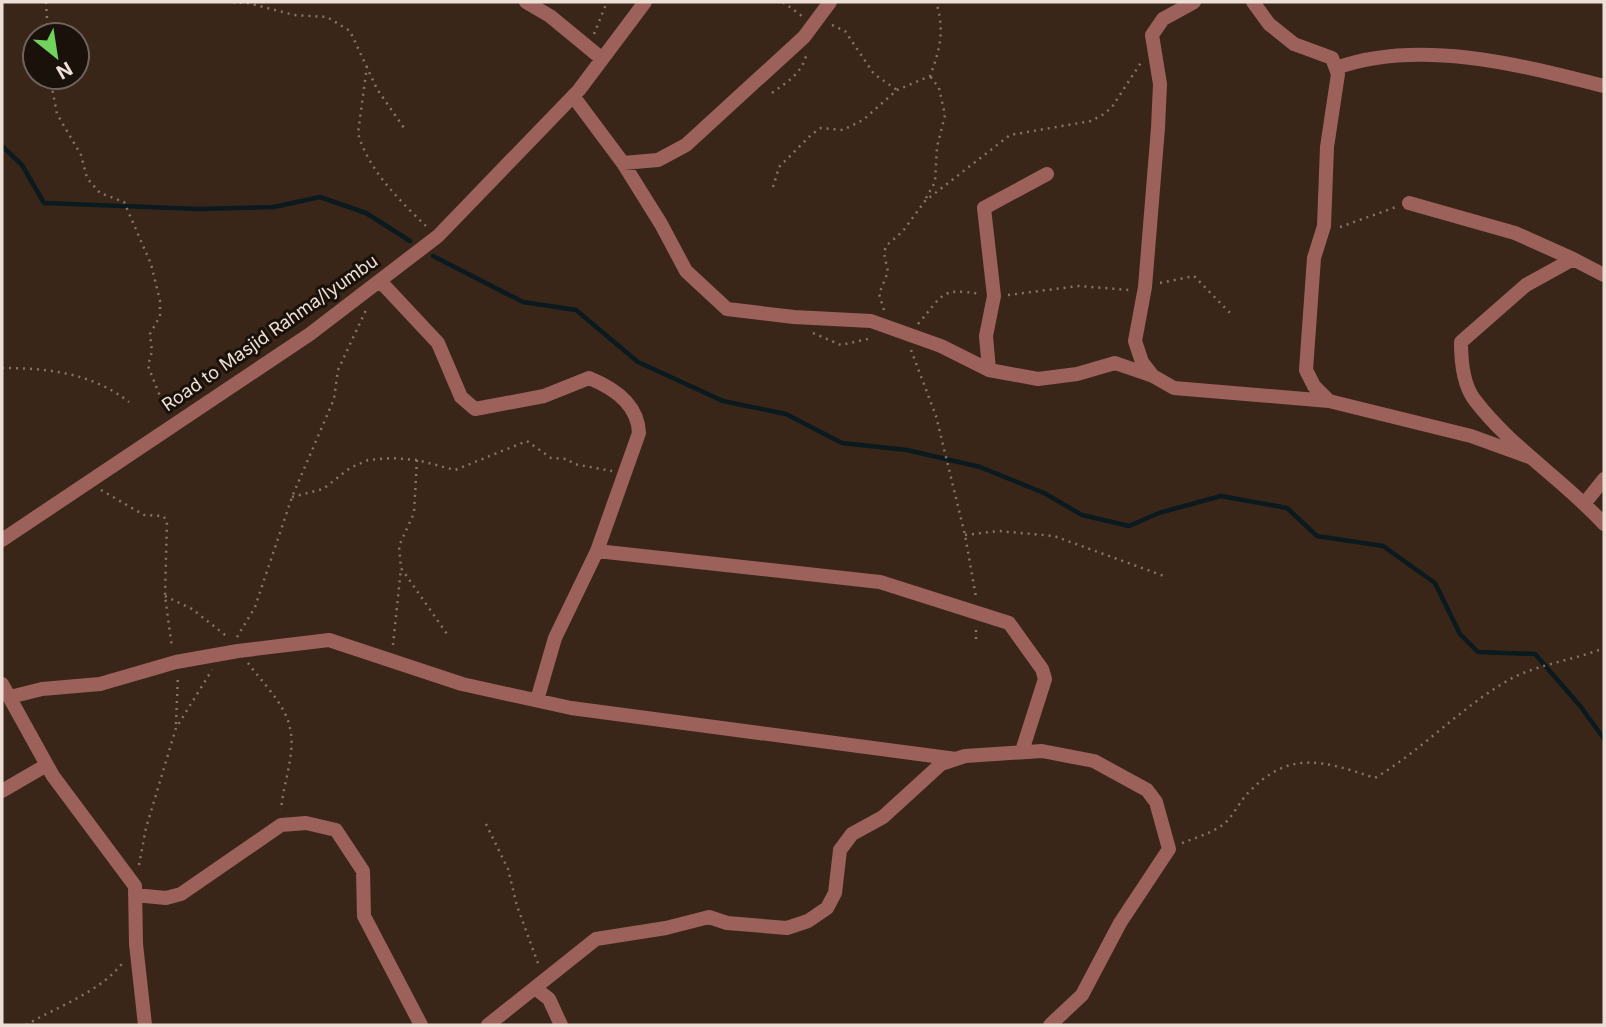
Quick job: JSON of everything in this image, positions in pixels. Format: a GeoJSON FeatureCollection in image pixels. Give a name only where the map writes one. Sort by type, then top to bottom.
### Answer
{"type":"FeatureCollection","features":[{"type":"Feature","properties":{"kind":"street"},"geometry":{"type":"LineString","coordinates":[[526,2],[590,47],[601,58]]}},
{"type":"Feature","properties":{"kind":"street","name":"Road to Masjid Rahma/Iyumbu"},"geometry":{"type":"LineString","coordinates":[[2,540],[310,334],[438,236],[573,96],[645,2]]}},
{"type":"Feature","properties":{"kind":"street"},"geometry":{"type":"LineString","coordinates":[[623,163],[658,160],[686,145],[804,37],[830,2]]}},
{"type":"Feature","properties":{"kind":"street"},"geometry":{"type":"LineString","coordinates":[[573,96],[623,163],[686,271],[727,309],[794,317],[870,321],[941,346],[989,370],[1038,379],[1077,374],[1115,363],[1128,353],[1135,341],[1145,287],[1160,85],[1152,35],[1163,19],[1194,2]]}},
{"type":"Feature","properties":{"kind":"street"},"geometry":{"type":"LineString","coordinates":[[1253,2],[1269,24],[1294,44],[1332,58],[1338,74],[1327,147],[1324,226],[1314,258],[1306,370],[1314,386],[1329,401]]}},
{"type":"Feature","properties":{"kind":"street"},"geometry":{"type":"LineString","coordinates":[[1336,68],[1392,54],[1519,64],[1604,86]]}},
{"type":"Feature","properties":{"kind":"street"},"geometry":{"type":"LineString","coordinates":[[989,370],[986,336],[994,296],[984,208],[1047,174]]}},
{"type":"Feature","properties":{"kind":"street"},"geometry":{"type":"LineString","coordinates":[[1409,203],[1515,233],[1604,275]]}},
{"type":"Feature","properties":{"kind":"street"},"geometry":{"type":"LineString","coordinates":[[1573,259],[1526,285],[1461,342],[1461,364],[1473,398],[1531,458],[1604,524]]}},
{"type":"Feature","properties":{"kind":"street"},"geometry":{"type":"LineString","coordinates":[[380,281],[438,342],[461,397],[475,409],[544,396],[589,378],[608,386],[628,404],[639,421],[639,433],[597,551],[555,638],[537,700]]}},
{"type":"Feature","properties":{"kind":"street"},"geometry":{"type":"LineString","coordinates":[[1135,341],[1142,362],[1153,376]]}},
{"type":"Feature","properties":{"kind":"street"},"geometry":{"type":"LineString","coordinates":[[1115,363],[1153,376],[1174,388],[1329,401],[1471,436],[1531,458]]}},
{"type":"Feature","properties":{"kind":"street"},"geometry":{"type":"LineString","coordinates":[[1584,504],[1604,479]]}},
{"type":"Feature","properties":{"kind":"street"},"geometry":{"type":"LineString","coordinates":[[597,551],[880,582],[1009,623],[1042,668],[1045,679],[1023,751]]}},
{"type":"Feature","properties":{"kind":"street"},"geometry":{"type":"LineString","coordinates":[[10,697],[42,690],[100,684],[176,662],[238,650],[328,640],[462,684],[537,700],[612,714],[957,759]]}},
{"type":"Feature","properties":{"kind":"street"},"geometry":{"type":"LineString","coordinates":[[2,684],[26,733],[46,765],[135,890],[136,944],[145,1025]]}},
{"type":"Feature","properties":{"kind":"street"},"geometry":{"type":"LineString","coordinates":[[488,1025],[596,939],[666,928],[709,917],[727,923],[787,929],[808,921],[827,908],[835,893],[840,850],[852,834],[883,817],[941,764],[957,759],[1042,751],[1094,761],[1147,790],[1156,802],[1168,849],[1120,923],[1082,995],[1050,1025]]}},
{"type":"Feature","properties":{"kind":"street"},"geometry":{"type":"LineString","coordinates":[[2,791],[46,765]]}},
{"type":"Feature","properties":{"kind":"street"},"geometry":{"type":"LineString","coordinates":[[135,890],[166,898],[181,894],[281,825],[306,823],[336,830],[363,871],[364,916],[421,1025]]}},
{"type":"Feature","properties":{"kind":"street"},"geometry":{"type":"LineString","coordinates":[[538,986],[549,999],[561,1025]]}},
{"type":"Feature","properties":{"kind":"path"},"geometry":{"type":"LineString","coordinates":[[46,2],[47,21]]}},
{"type":"Feature","properties":{"kind":"path"},"geometry":{"type":"LineString","coordinates":[[226,2],[248,3],[294,15],[327,17],[350,31],[377,89],[404,128]]}},
{"type":"Feature","properties":{"kind":"path"},"geometry":{"type":"LineString","coordinates":[[590,47],[607,2]]}},
{"type":"Feature","properties":{"kind":"path"},"geometry":{"type":"LineString","coordinates":[[783,2],[794,13],[845,31],[853,48],[874,74],[897,90]]}},
{"type":"Feature","properties":{"kind":"path"},"geometry":{"type":"LineString","coordinates":[[773,187],[779,167],[812,134],[821,128],[843,130],[863,120],[897,90],[930,76],[942,43],[941,18],[936,2]]}},
{"type":"Feature","properties":{"kind":"path"},"geometry":{"type":"LineString","coordinates":[[367,66],[364,108],[358,133],[361,143],[389,187],[438,236]]}},
{"type":"Feature","properties":{"kind":"path"},"geometry":{"type":"LineString","coordinates":[[925,201],[935,182],[937,147],[945,115],[939,88],[930,76]]}},
{"type":"Feature","properties":{"kind":"path"},"geometry":{"type":"LineString","coordinates":[[53,91],[57,114],[72,144],[81,155],[87,178],[100,193],[124,202],[151,264],[160,302],[160,316],[150,334],[152,351],[148,366],[160,396]]}},
{"type":"Feature","properties":{"kind":"path"},"geometry":{"type":"LineString","coordinates":[[1320,234],[1409,203]]}},
{"type":"Feature","properties":{"kind":"path"},"geometry":{"type":"LineString","coordinates":[[807,331],[849,346],[902,333],[918,324],[944,293],[958,290],[994,296],[1079,286],[1117,291],[1194,276],[1233,316]]}},
{"type":"Feature","properties":{"kind":"path"},"geometry":{"type":"LineString","coordinates":[[165,596],[198,613],[233,642],[255,607],[292,497],[334,399],[338,370],[369,303]]}},
{"type":"Feature","properties":{"kind":"path"},"geometry":{"type":"LineString","coordinates":[[2,368],[30,368],[79,375],[129,401]]}},
{"type":"Feature","properties":{"kind":"path"},"geometry":{"type":"LineString","coordinates":[[292,497],[330,486],[347,470],[368,460],[417,460],[455,470],[527,441],[551,458],[567,459],[574,464],[617,471]]}},
{"type":"Feature","properties":{"kind":"path"},"geometry":{"type":"LineString","coordinates":[[392,660],[401,568],[399,546],[414,513],[417,460]]}},
{"type":"Feature","properties":{"kind":"path"},"geometry":{"type":"LineString","coordinates":[[88,482],[144,515],[163,516],[167,521],[165,596],[179,687],[176,728],[146,828],[135,890]]}},
{"type":"Feature","properties":{"kind":"path"},"geometry":{"type":"LineString","coordinates":[[965,535],[999,531],[1055,536],[1164,576]]}},
{"type":"Feature","properties":{"kind":"path"},"geometry":{"type":"LineString","coordinates":[[401,568],[447,634]]}},
{"type":"Feature","properties":{"kind":"path"},"geometry":{"type":"LineString","coordinates":[[1168,849],[1224,824],[1260,780],[1279,766],[1309,761],[1338,766],[1375,778],[1401,763],[1457,714],[1506,682],[1526,671],[1573,660],[1604,648]]}},
{"type":"Feature","properties":{"kind":"path"},"geometry":{"type":"LineString","coordinates":[[238,650],[279,705],[291,728],[281,825]]}},
{"type":"Feature","properties":{"kind":"path"},"geometry":{"type":"LineString","coordinates":[[176,728],[223,654]]}},
{"type":"Feature","properties":{"kind":"path"},"geometry":{"type":"LineString","coordinates":[[486,824],[508,869],[517,906],[539,965],[538,986]]}},
{"type":"Feature","properties":{"kind":"path"},"geometry":{"type":"LineString","coordinates":[[26,1025],[79,997],[117,971],[136,944]]}},
{"type":"Feature","properties":{"kind":"waterway"},"geometry":{"type":"LineString","coordinates":[[2,146],[22,165],[44,203],[200,209],[274,207],[320,197],[366,213],[410,241]]}},
{"type":"Feature","properties":{"kind":"waterway"},"geometry":{"type":"LineString","coordinates":[[433,256],[523,302],[576,310],[638,362],[723,401],[786,414],[842,443],[907,450],[980,467],[1044,493],[1082,515],[1129,526],[1159,513],[1221,496],[1287,508],[1317,536],[1383,546],[1435,583],[1460,634],[1478,652],[1535,654],[1581,707],[1604,739]]}}]}
